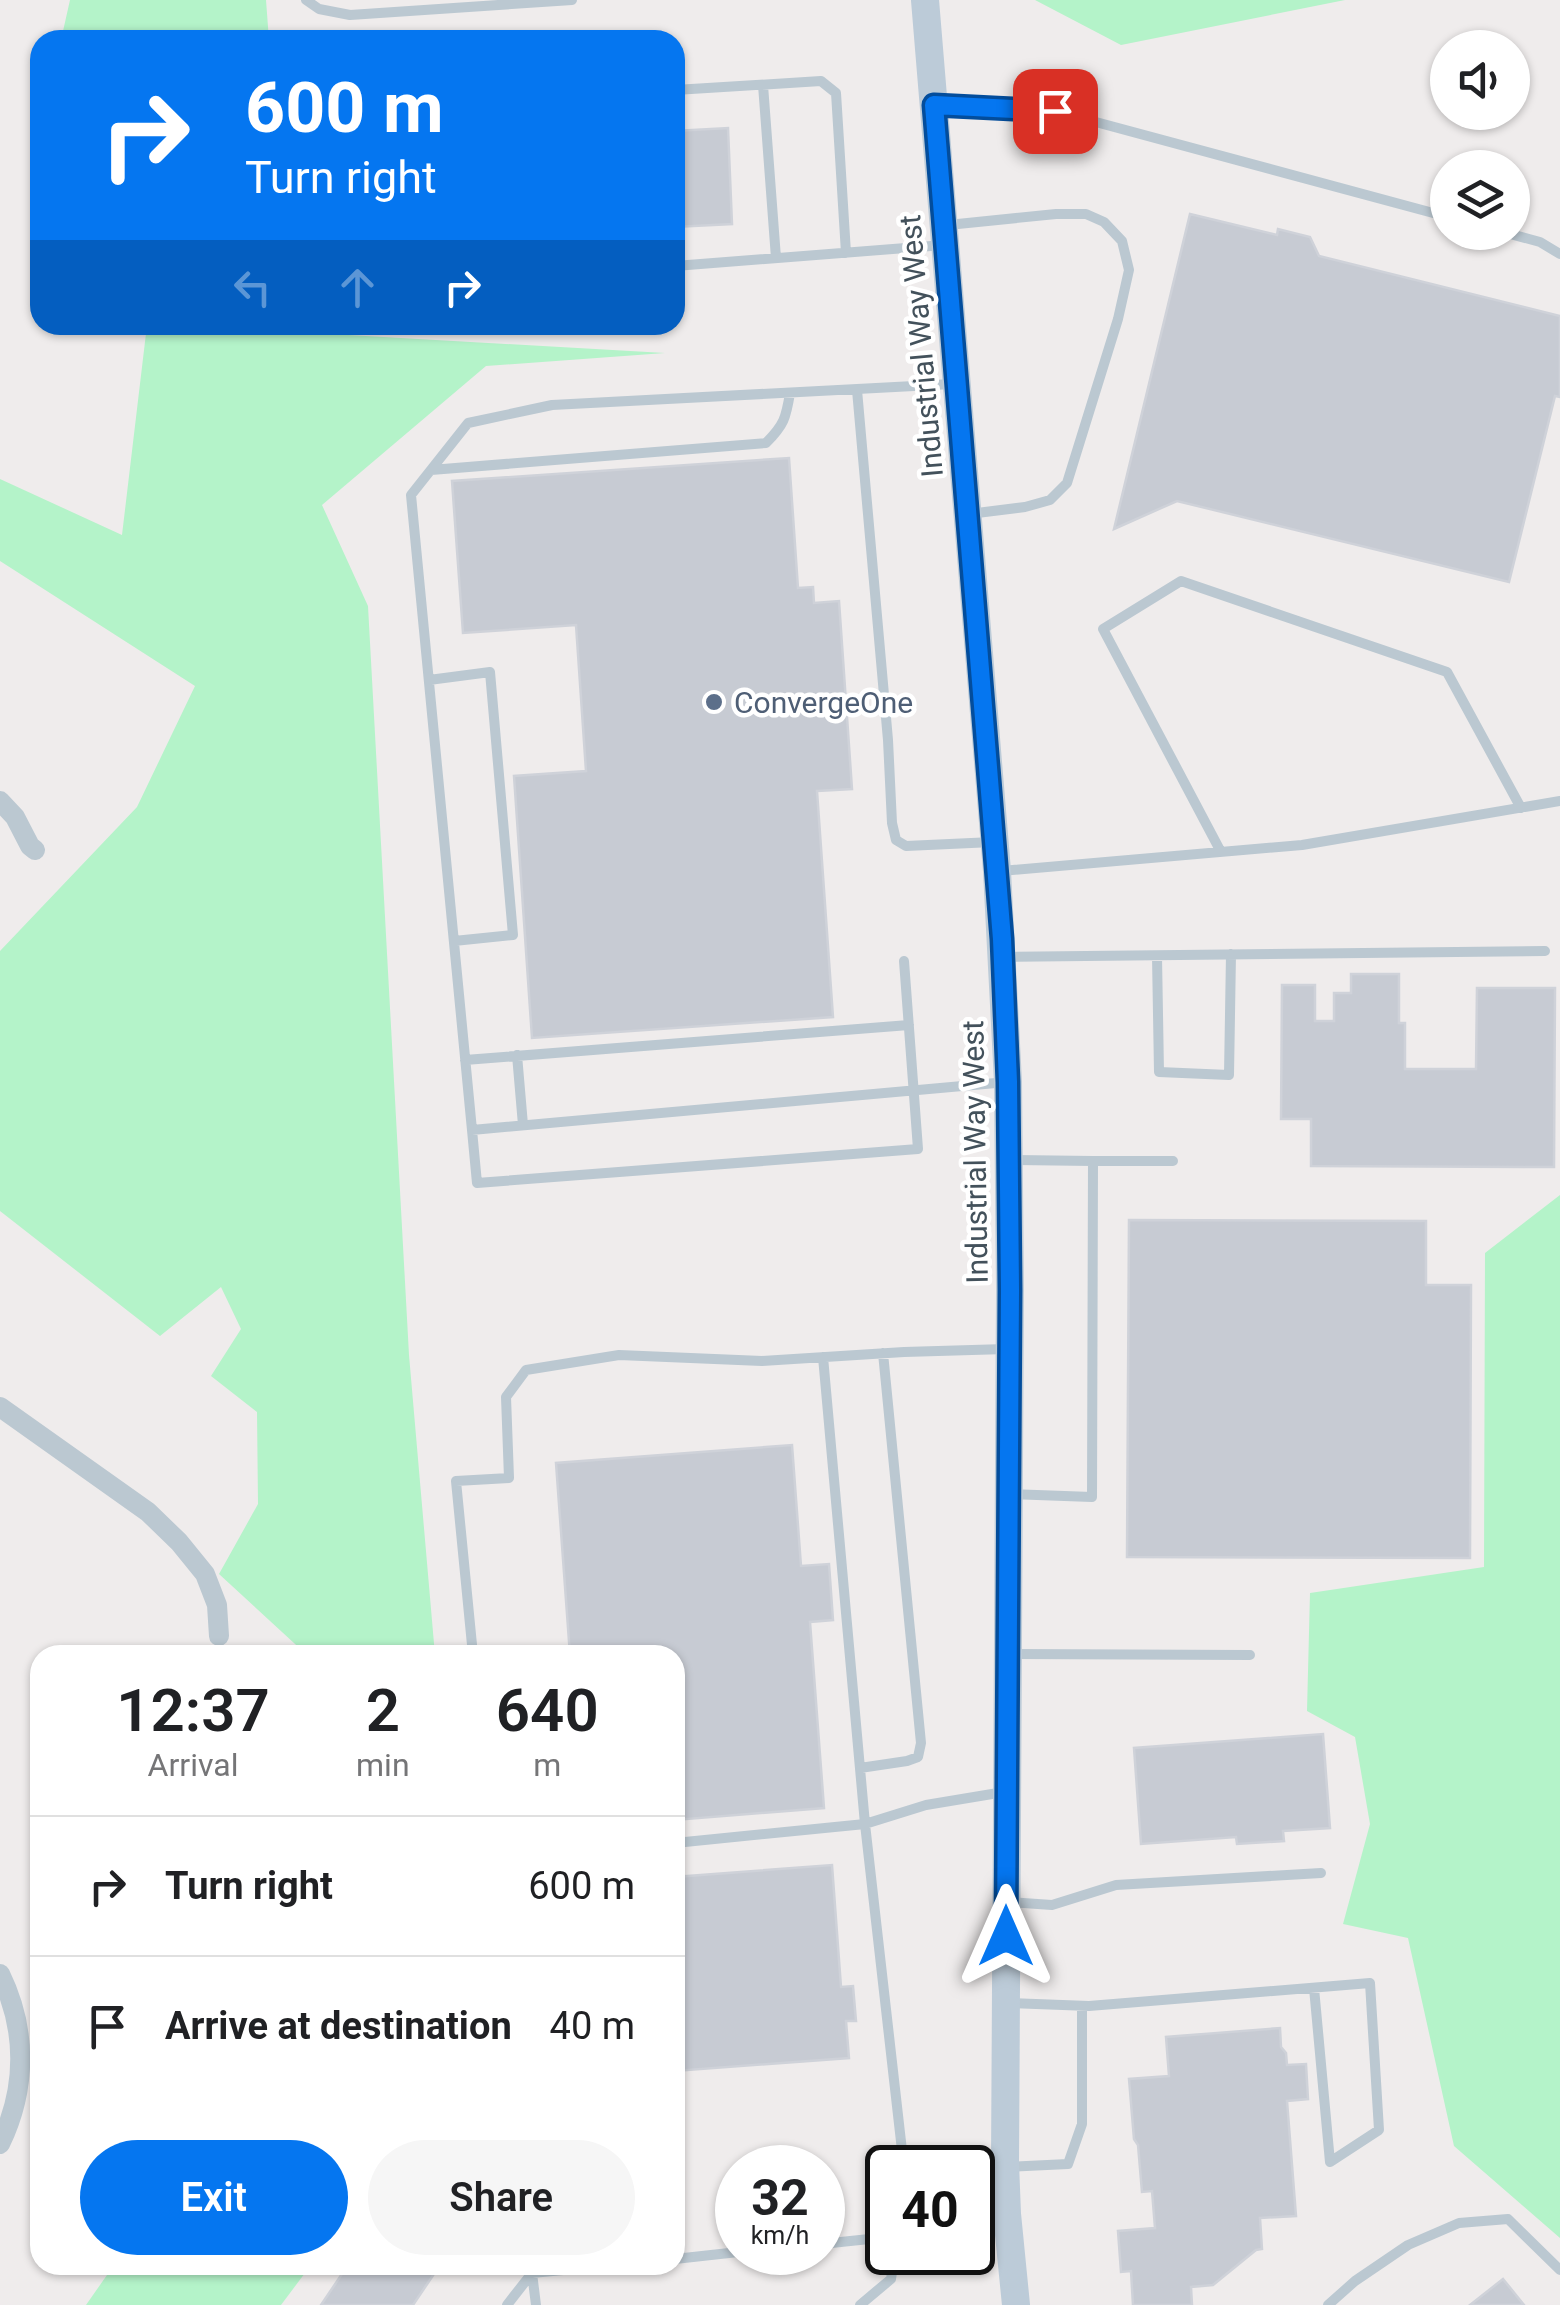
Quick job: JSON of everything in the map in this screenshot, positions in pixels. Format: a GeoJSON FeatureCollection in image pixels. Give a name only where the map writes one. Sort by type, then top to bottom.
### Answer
{"type":"FeatureCollection","features":[{"type":"Feature","properties":{"kind":"street","name":"Industrial Way West"},"geometry":{"type":"LineString","coordinates":[[925,0],[997,871],[1008,1082],[1005,2167],[1011,2304]]}},
{"type":"Feature","properties":{"kind":"street"},"geometry":{"type":"LineString","coordinates":[[0,801],[36,850]]}},
{"type":"Feature","properties":{"kind":"street"},"geometry":{"type":"LineString","coordinates":[[0,1407],[148,1512],[179,1542],[205,1574],[217,1605],[220,1636]]}},
{"type":"Feature","properties":{"kind":"street"},"geometry":{"type":"LineString","coordinates":[[0,1974],[15,2012],[21,2058],[17,2094],[0,2144]]}},
{"type":"Feature","properties":{"kind":"lane"},"geometry":{"type":"LineString","coordinates":[[306,0],[318,10],[350,15],[572,0]]}},
{"type":"Feature","properties":{"kind":"lane"},"geometry":{"type":"LineString","coordinates":[[685,89],[821,81],[836,93],[846,252]]}},
{"type":"Feature","properties":{"kind":"lane"},"geometry":{"type":"LineString","coordinates":[[763,84],[776,258]]}},
{"type":"Feature","properties":{"kind":"lane"},"geometry":{"type":"LineString","coordinates":[[934,105],[1055,111],[1430,212]]}},
{"type":"Feature","properties":{"kind":"lane"},"geometry":{"type":"LineString","coordinates":[[685,265],[846,252],[1056,214],[1086,214],[1104,222],[1122,242],[1129,270],[1118,320],[1067,483],[1050,500],[968,514]]}},
{"type":"Feature","properties":{"kind":"lane"},"geometry":{"type":"LineString","coordinates":[[1530,239],[1560,254]]}},
{"type":"Feature","properties":{"kind":"lane"},"geometry":{"type":"LineString","coordinates":[[904,961],[918,1149],[476,1183],[411,495],[468,423],[552,405],[957,384]]}},
{"type":"Feature","properties":{"kind":"lane"},"geometry":{"type":"LineString","coordinates":[[858,390],[896,840],[906,846],[994,842]]}},
{"type":"Feature","properties":{"kind":"lane"},"geometry":{"type":"LineString","coordinates":[[431,470],[766,443],[786,419],[790,394]]}},
{"type":"Feature","properties":{"kind":"lane"},"geometry":{"type":"LineString","coordinates":[[1220,852],[1103,629],[1181,581],[1447,672],[1521,808]]}},
{"type":"Feature","properties":{"kind":"lane"},"geometry":{"type":"LineString","coordinates":[[428,680],[490,672],[513,935],[454,941]]}},
{"type":"Feature","properties":{"kind":"lane"},"geometry":{"type":"LineString","coordinates":[[997,871],[1302,845],[1560,801]]}},
{"type":"Feature","properties":{"kind":"lane"},"geometry":{"type":"LineString","coordinates":[[1002,957],[1544,950]]}},
{"type":"Feature","properties":{"kind":"lane"},"geometry":{"type":"LineString","coordinates":[[1156,956],[1159,1072],[1229,1075],[1231,954]]}},
{"type":"Feature","properties":{"kind":"lane"},"geometry":{"type":"LineString","coordinates":[[465,1060],[909,1025]]}},
{"type":"Feature","properties":{"kind":"lane"},"geometry":{"type":"LineString","coordinates":[[518,1055],[522,1125]]}},
{"type":"Feature","properties":{"kind":"lane"},"geometry":{"type":"LineString","coordinates":[[472,1130],[1008,1082]]}},
{"type":"Feature","properties":{"kind":"lane"},"geometry":{"type":"LineString","coordinates":[[1009,1160],[1172,1161]]}},
{"type":"Feature","properties":{"kind":"lane"},"geometry":{"type":"LineString","coordinates":[[1009,1494],[1092,1497],[1093,1161]]}},
{"type":"Feature","properties":{"kind":"lane"},"geometry":{"type":"LineString","coordinates":[[472,1645],[456,1481],[508,1478],[506,1397],[526,1370],[619,1355],[762,1361],[1010,1349]]}},
{"type":"Feature","properties":{"kind":"lane"},"geometry":{"type":"LineString","coordinates":[[860,1768],[907,1761],[918,1756],[922,1743],[883,1353]]}},
{"type":"Feature","properties":{"kind":"lane"},"geometry":{"type":"LineString","coordinates":[[823,1357],[865,1824],[901,2145]]}},
{"type":"Feature","properties":{"kind":"lane"},"geometry":{"type":"LineString","coordinates":[[1008,1654],[1250,1654]]}},
{"type":"Feature","properties":{"kind":"lane"},"geometry":{"type":"LineString","coordinates":[[685,1843],[865,1824],[926,1805],[1007,1792]]}},
{"type":"Feature","properties":{"kind":"lane"},"geometry":{"type":"LineString","coordinates":[[1006,1902],[1052,1905],[1116,1885],[1321,1874]]}},
{"type":"Feature","properties":{"kind":"lane"},"geometry":{"type":"LineString","coordinates":[[1006,2003],[1082,2006],[1370,1983],[1379,2130],[1330,2162],[1314,1988]]}},
{"type":"Feature","properties":{"kind":"lane"},"geometry":{"type":"LineString","coordinates":[[995,2169],[1068,2164],[1082,2124],[1082,2006]]}},
{"type":"Feature","properties":{"kind":"lane"},"geometry":{"type":"LineString","coordinates":[[1328,2305],[1356,2280],[1408,2245],[1460,2223],[1508,2219],[1560,2270]]}},
{"type":"Feature","properties":{"kind":"lane"},"geometry":{"type":"LineString","coordinates":[[685,2258],[715,2255]]}},
{"type":"Feature","properties":{"kind":"lane"},"geometry":{"type":"LineString","coordinates":[[507,2305],[528,2275]]}},
{"type":"Feature","properties":{"kind":"lane"},"geometry":{"type":"LineString","coordinates":[[533,2275],[536,2305]]}},
{"type":"Feature","properties":{"kind":"lane"},"geometry":{"type":"LineString","coordinates":[[860,2305],[892,2275]]}},
{"type":"Feature","properties":{"kind":"green space"},"geometry":{"type":"Polygon","coordinates":[[[70,0],[266,0],[268,30],[63,30],[70,0]]]}},
{"type":"Feature","properties":{"kind":"green space"},"geometry":{"type":"Polygon","coordinates":[[[1035,0],[1345,0],[1121,45],[1035,0]]]}},
{"type":"Feature","properties":{"kind":"green space"},"geometry":{"type":"Polygon","coordinates":[[[146,335],[349,335],[665,353],[486,366],[322,505],[368,606],[409,1355],[434,1645],[296,1645],[219,1574],[258,1504],[257,1412],[211,1376],[241,1329],[221,1287],[160,1336],[0,1211],[0,951],[137,807],[195,686],[0,561],[0,479],[122,535],[146,335]]]}},
{"type":"Feature","properties":{"kind":"green space"},"geometry":{"type":"Polygon","coordinates":[[[1560,1195],[1560,2238],[1454,2146],[1408,1938],[1343,1924],[1370,1824],[1355,1737],[1307,1711],[1310,1593],[1484,1567],[1485,1253],[1560,1195]]]}},
{"type":"Feature","properties":{"kind":"green space"},"geometry":{"type":"Polygon","coordinates":[[[107,2275],[304,2275],[281,2305],[86,2305],[107,2275]]]}},
{"type":"Feature","properties":{"kind":"building"},"geometry":{"type":"Polygon","coordinates":[[[728,128],[732,224],[685,226],[685,130],[728,128]]]}},
{"type":"Feature","properties":{"kind":"building"},"geometry":{"type":"Polygon","coordinates":[[[1190,214],[1277,235],[1278,229],[1310,237],[1319,256],[1560,316],[1560,397],[1555,396],[1509,582],[1177,501],[1114,529],[1190,214]]]}},
{"type":"Feature","properties":{"kind":"building","name":"ConvergeOne"},"geometry":{"type":"Polygon","coordinates":[[[789,458],[798,588],[813,587],[814,603],[839,601],[852,789],[817,791],[833,1017],[532,1038],[514,776],[586,771],[576,625],[463,633],[452,481],[789,458]]]}},
{"type":"Feature","properties":{"kind":"building"},"geometry":{"type":"Polygon","coordinates":[[[1351,974],[1399,974],[1399,1023],[1405,1023],[1405,1069],[1476,1069],[1477,988],[1555,988],[1554,1167],[1311,1166],[1311,1119],[1281,1119],[1282,985],[1315,985],[1315,1021],[1334,1021],[1334,993],[1351,993],[1351,974]]]}},
{"type":"Feature","properties":{"kind":"building"},"geometry":{"type":"Polygon","coordinates":[[[1129,1220],[1426,1221],[1426,1285],[1471,1285],[1470,1558],[1127,1557],[1129,1220]]]}},
{"type":"Feature","properties":{"kind":"building"},"geometry":{"type":"Polygon","coordinates":[[[792,1445],[801,1566],[829,1564],[833,1620],[810,1622],[824,1808],[685,1819],[685,1645],[569,1645],[556,1463],[792,1445]]]}},
{"type":"Feature","properties":{"kind":"building"},"geometry":{"type":"Polygon","coordinates":[[[1323,1734],[1330,1828],[1283,1831],[1284,1841],[1237,1844],[1236,1837],[1141,1844],[1134,1748],[1323,1734]]]}},
{"type":"Feature","properties":{"kind":"building"},"geometry":{"type":"Polygon","coordinates":[[[832,1865],[841,1987],[853,1986],[856,2021],[846,2021],[849,2058],[685,2070],[685,1876],[832,1865]]]}},
{"type":"Feature","properties":{"kind":"building"},"geometry":{"type":"Polygon","coordinates":[[[1280,2028],[1287,2065],[1306,2064],[1308,2099],[1287,2101],[1296,2216],[1260,2218],[1262,2249],[1213,2285],[1191,2287],[1192,2305],[1133,2305],[1131,2271],[1121,2272],[1118,2231],[1155,2228],[1152,2191],[1142,2192],[1129,2079],[1169,2076],[1166,2037],[1280,2028]]]}},
{"type":"Feature","properties":{"kind":"building"},"geometry":{"type":"Polygon","coordinates":[[[341,2275],[433,2275],[413,2305],[321,2305],[341,2275]]]}},
{"type":"Feature","properties":{"kind":"building"},"geometry":{"type":"Polygon","coordinates":[[[1503,2279],[1524,2305],[1470,2305],[1503,2279]]]}},
{"type":"Feature","properties":{"kind":"place","name":"ConvergeOne"},"geometry":{"type":"Point","coordinates":[714,702]}},
{"type":"Feature","properties":{"kind":"route"},"geometry":{"type":"LineString","coordinates":[[1006,1936],[1008,1082],[1002,939],[934,105],[1055,111]]}}]}
